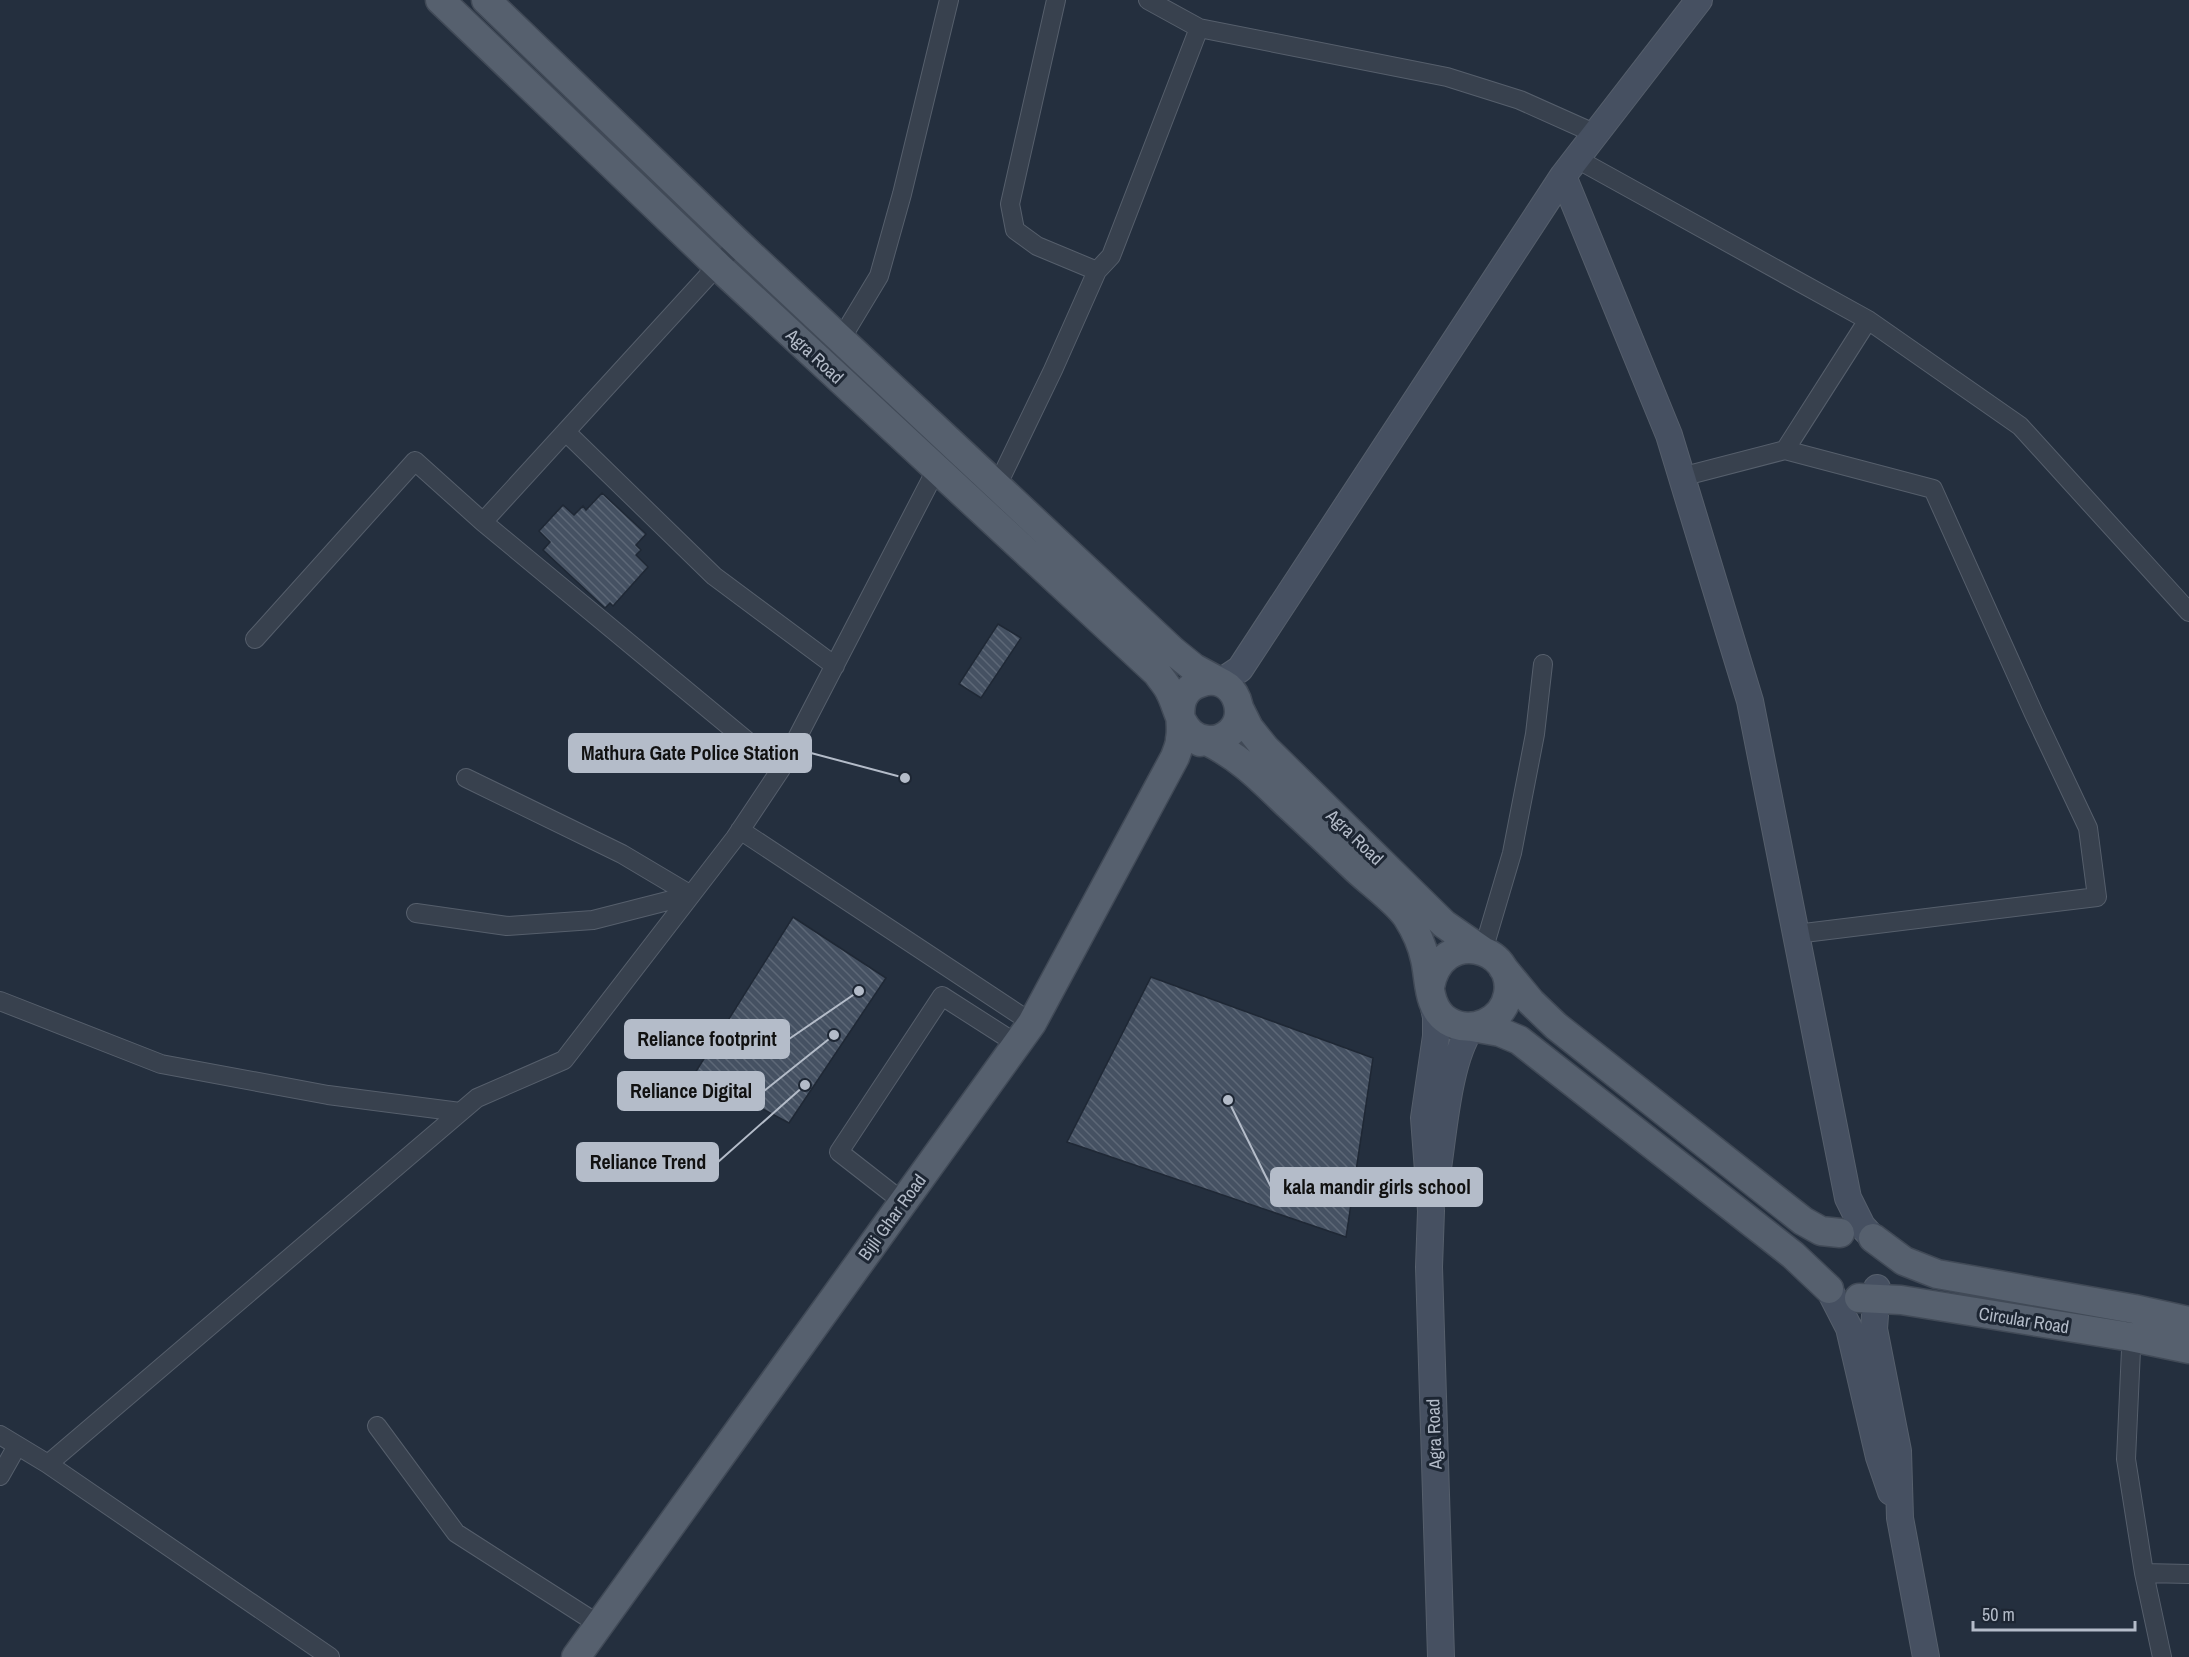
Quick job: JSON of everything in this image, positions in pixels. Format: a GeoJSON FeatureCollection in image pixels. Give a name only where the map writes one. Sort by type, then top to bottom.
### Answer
{"type":"FeatureCollection","features":[{"type":"Feature","properties":{"kind":"main road","name":"Agra Road"},"geometry":{"type":"LineString","coordinates":[[440,0],[719,267],[1157,674],[1170,691],[1181,717]]}},
{"type":"Feature","properties":{"kind":"main road","name":"Agra Road"},"geometry":{"type":"LineString","coordinates":[[486,0],[738,243],[1173,651],[1194,668],[1229,675]]}},
{"type":"Feature","properties":{"kind":"main road"},"geometry":{"type":"LineString","coordinates":[[1175,757],[1180,739],[1180,706],[1183,697],[1198,683],[1229,675],[1570,168],[1699,0]]}},
{"type":"Feature","properties":{"kind":"main road"},"geometry":{"type":"LineString","coordinates":[[1570,168],[1669,435],[1750,701],[1848,1198],[1846,1220],[1840,1233]]}},
{"type":"Feature","properties":{"kind":"main road"},"geometry":{"type":"LineString","coordinates":[[1175,757],[1193,744],[1219,739],[1234,728],[1239,705],[1229,675]]}},
{"type":"Feature","properties":{"kind":"main road","name":"Agra Road"},"geometry":{"type":"LineString","coordinates":[[1239,705],[1249,728],[1265,748],[1444,924],[1493,960],[1556,1026],[1803,1221],[1821,1231],[1840,1233]]}},
{"type":"Feature","properties":{"kind":"main road"},"geometry":{"type":"LineString","coordinates":[[1181,717],[1191,734],[1205,740]]}},
{"type":"Feature","properties":{"kind":"main road","name":"Agra Road"},"geometry":{"type":"LineString","coordinates":[[1205,740],[1241,760],[1406,916],[1425,956],[1436,1017],[1437,1036],[1424,1118],[1431,1211],[1429,1267],[1441,1657]]}},
{"type":"Feature","properties":{"kind":"main road","name":"Bijli Ghar Road"},"geometry":{"type":"LineString","coordinates":[[576,1657],[1024,1034],[1175,757]]}},
{"type":"Feature","properties":{"kind":"main road"},"geometry":{"type":"LineString","coordinates":[[1472,1027],[1485,1024],[1495,1017],[1508,994],[1507,980],[1493,960],[1471,949],[1459,950],[1438,963],[1432,974],[1431,993],[1437,1010],[1446,1020],[1458,1026],[1500,1032],[1519,1040],[1793,1255],[1829,1289],[1848,1298],[1870,1295],[1883,1279],[1886,1269],[1881,1247],[1863,1226],[1848,1198]]}},
{"type":"Feature","properties":{"kind":"main road","name":"Agra Road"},"geometry":{"type":"LineString","coordinates":[[1431,1211],[1455,1063],[1466,1034],[1472,1027]]}},
{"type":"Feature","properties":{"kind":"main road"},"geometry":{"type":"LineString","coordinates":[[1874,1238],[1852,1231],[1840,1233],[1830,1239],[1823,1248],[1819,1259],[1819,1271],[1840,1307],[1849,1328],[1879,1457],[1900,1518],[1926,1657]]}},
{"type":"Feature","properties":{"kind":"main road","name":"Circular Road"},"geometry":{"type":"LineString","coordinates":[[1874,1238],[1904,1261],[1938,1274],[2189,1321]]}},
{"type":"Feature","properties":{"kind":"main road"},"geometry":{"type":"LineString","coordinates":[[1870,1295],[1874,1329],[1898,1451],[1900,1518]]}},
{"type":"Feature","properties":{"kind":"main road","name":"Circular Road"},"geometry":{"type":"LineString","coordinates":[[1870,1295],[2131,1337],[2189,1349]]}},
{"type":"Feature","properties":{"kind":"street"},"geometry":{"type":"LineString","coordinates":[[841,339],[879,276],[902,194],[949,0]]}},
{"type":"Feature","properties":{"kind":"street"},"geometry":{"type":"LineString","coordinates":[[1056,0],[1010,204],[1015,230],[1038,246],[1097,271]]}},
{"type":"Feature","properties":{"kind":"street"},"geometry":{"type":"LineString","coordinates":[[1148,0],[1199,28],[1447,77],[1520,100],[1596,134]]}},
{"type":"Feature","properties":{"kind":"street"},"geometry":{"type":"LineString","coordinates":[[996,486],[1053,370],[1097,271],[1111,256],[1199,28]]}},
{"type":"Feature","properties":{"kind":"street"},"geometry":{"type":"LineString","coordinates":[[1570,168],[1868,320],[2020,426],[2189,612]]}},
{"type":"Feature","properties":{"kind":"street"},"geometry":{"type":"LineString","coordinates":[[483,522],[719,267],[738,243]]}},
{"type":"Feature","properties":{"kind":"street"},"geometry":{"type":"LineString","coordinates":[[1785,450],[1868,320]]}},
{"type":"Feature","properties":{"kind":"street"},"geometry":{"type":"LineString","coordinates":[[566,432],[714,576],[835,666]]}},
{"type":"Feature","properties":{"kind":"street"},"geometry":{"type":"LineString","coordinates":[[1681,477],[1785,450],[1933,489],[2088,828],[2097,897],[1796,934]]}},
{"type":"Feature","properties":{"kind":"street"},"geometry":{"type":"LineString","coordinates":[[255,639],[415,461],[483,522],[781,769]]}},
{"type":"Feature","properties":{"kind":"street"},"geometry":{"type":"LineString","coordinates":[[48,1464],[477,1098],[564,1060],[740,830],[781,769],[937,468]]}},
{"type":"Feature","properties":{"kind":"street"},"geometry":{"type":"LineString","coordinates":[[1493,960],[1535,734],[1543,664]]}},
{"type":"Feature","properties":{"kind":"street"},"geometry":{"type":"LineString","coordinates":[[466,778],[622,854],[691,895]]}},
{"type":"Feature","properties":{"kind":"street"},"geometry":{"type":"LineString","coordinates":[[740,830],[1024,1034]]}},
{"type":"Feature","properties":{"kind":"street"},"geometry":{"type":"LineString","coordinates":[[416,913],[507,926],[592,920],[691,895]]}},
{"type":"Feature","properties":{"kind":"street"},"geometry":{"type":"LineString","coordinates":[[903,1202],[839,1152],[942,996],[1024,1034]]}},
{"type":"Feature","properties":{"kind":"street"},"geometry":{"type":"LineString","coordinates":[[0,1002],[161,1064],[328,1095],[460,1112]]}},
{"type":"Feature","properties":{"kind":"street"},"geometry":{"type":"LineString","coordinates":[[2134,1309],[2126,1459],[2144,1573],[2162,1657]]}},
{"type":"Feature","properties":{"kind":"street"},"geometry":{"type":"LineString","coordinates":[[377,1426],[456,1533],[598,1624]]}},
{"type":"Feature","properties":{"kind":"street"},"geometry":{"type":"LineString","coordinates":[[0,1435],[48,1464],[330,1657]]}},
{"type":"Feature","properties":{"kind":"street"},"geometry":{"type":"LineString","coordinates":[[0,1476],[17,1446]]}},
{"type":"Feature","properties":{"kind":"street"},"geometry":{"type":"LineString","coordinates":[[2144,1573],[2189,1574]]}},
{"type":"Feature","properties":{"kind":"building"},"geometry":{"type":"Polygon","coordinates":[[[602,493],[646,534],[636,545],[641,550],[636,555],[648,567],[613,606],[610,603],[605,608],[543,550],[550,542],[539,531],[563,505],[574,515],[583,506],[586,510],[602,493]]]}},
{"type":"Feature","properties":{"kind":"building"},"geometry":{"type":"Polygon","coordinates":[[[998,624],[1021,638],[981,698],[959,684],[998,624]]]}},
{"type":"Feature","properties":{"kind":"building"},"geometry":{"type":"Polygon","coordinates":[[[793,917],[886,978],[789,1123],[695,1073],[793,917]]]}},
{"type":"Feature","properties":{"kind":"building"},"geometry":{"type":"Polygon","coordinates":[[[1151,977],[1373,1058],[1346,1237],[1067,1142],[1151,977]]]}},
{"type":"Feature","properties":{"kind":"place","name":"Mathura Gate Police Station"},"geometry":{"type":"Point","coordinates":[905,778]}},
{"type":"Feature","properties":{"kind":"place","name":"Reliance footprint"},"geometry":{"type":"Point","coordinates":[859,991]}},
{"type":"Feature","properties":{"kind":"place","name":"Reliance Digital"},"geometry":{"type":"Point","coordinates":[834,1035]}},
{"type":"Feature","properties":{"kind":"place","name":"Reliance Trend"},"geometry":{"type":"Point","coordinates":[805,1085]}},
{"type":"Feature","properties":{"kind":"place","name":"kala mandir girls school"},"geometry":{"type":"Point","coordinates":[1228,1100]}}]}
